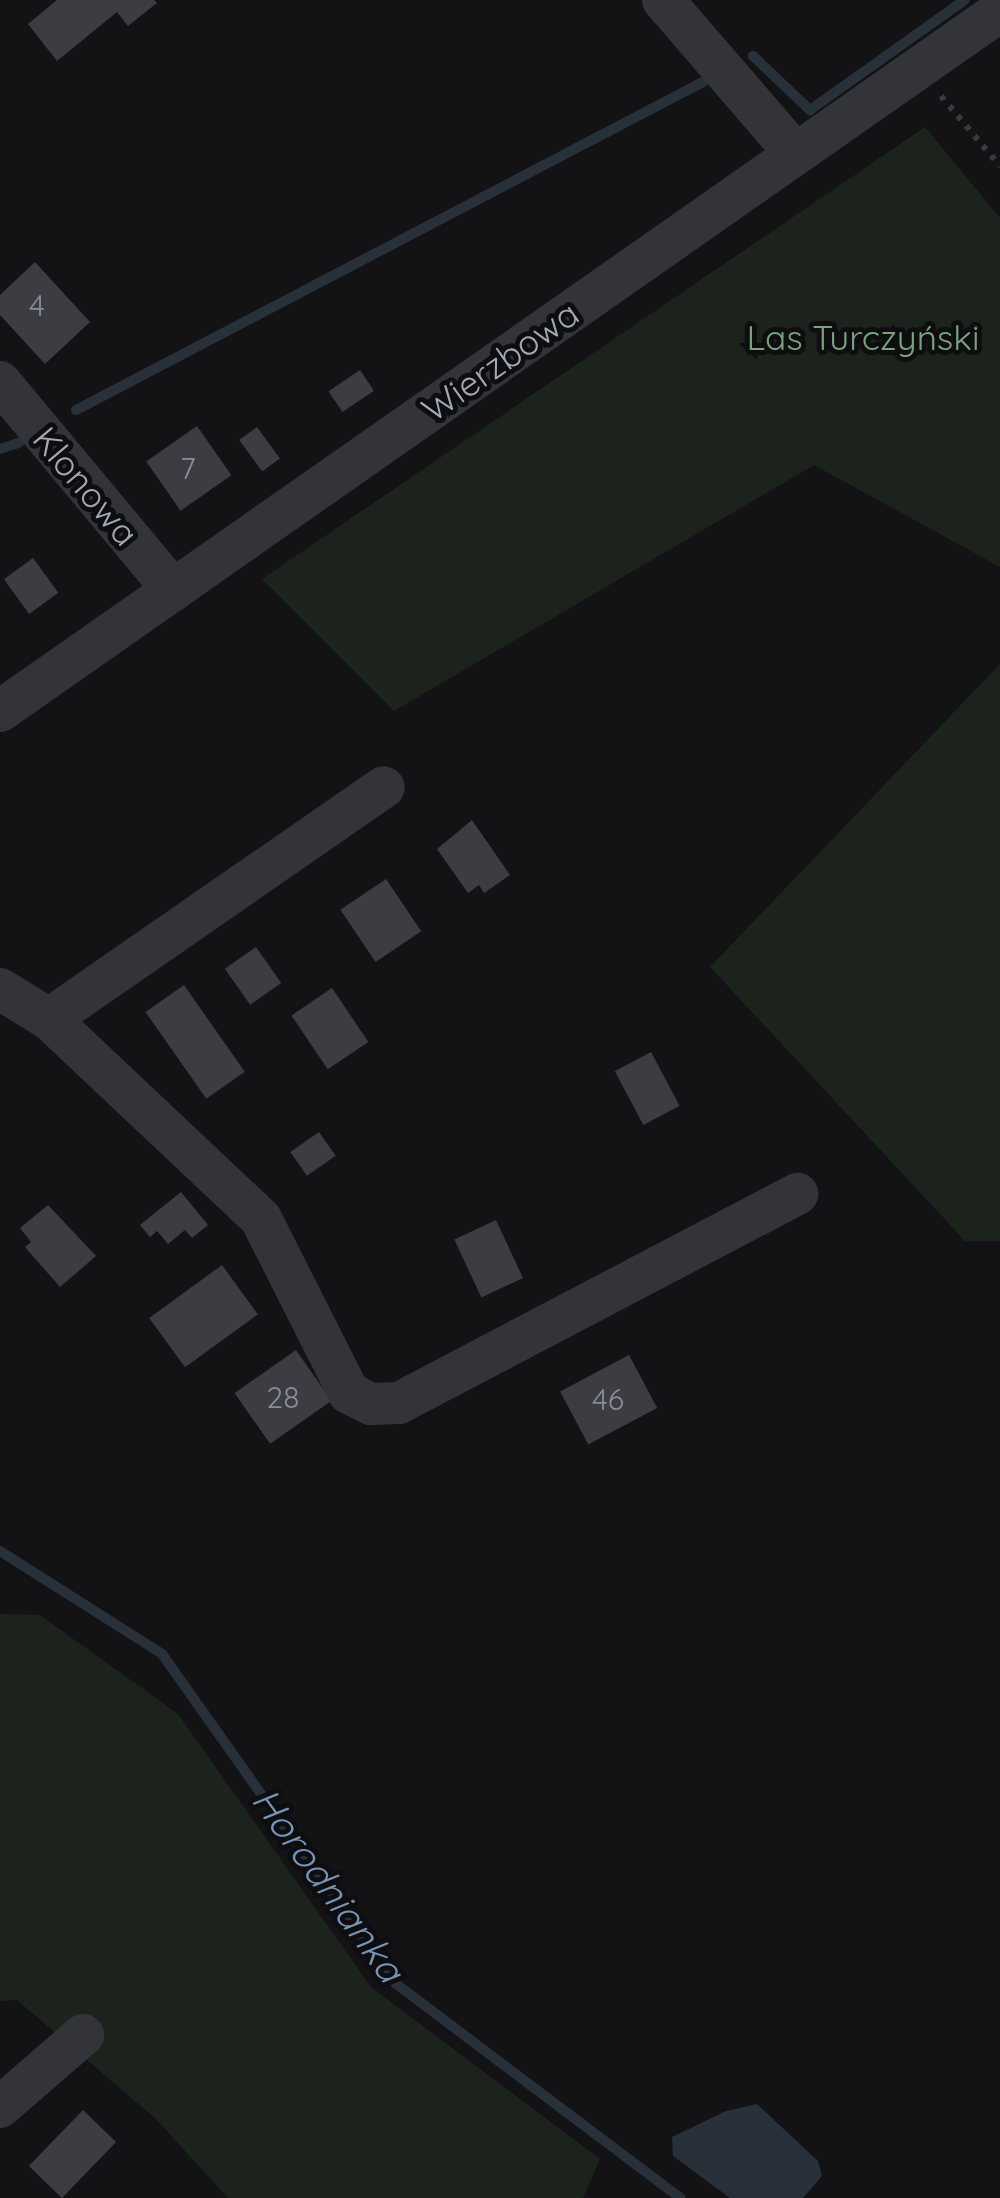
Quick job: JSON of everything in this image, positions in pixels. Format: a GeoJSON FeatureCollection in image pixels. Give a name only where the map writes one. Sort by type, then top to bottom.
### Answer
{"type":"FeatureCollection","features":[{"type":"Feature","properties":{"kind":"street"},"geometry":{"type":"LineString","coordinates":[[663,0],[796,154]]}},
{"type":"Feature","properties":{"kind":"street","name":"Wierzbowa"},"geometry":{"type":"LineString","coordinates":[[0,711],[1000,11]]}},
{"type":"Feature","properties":{"kind":"street","name":"Klonowa"},"geometry":{"type":"LineString","coordinates":[[0,382],[172,590]]}},
{"type":"Feature","properties":{"kind":"street"},"geometry":{"type":"LineString","coordinates":[[49,1020],[384,787]]}},
{"type":"Feature","properties":{"kind":"street"},"geometry":{"type":"LineString","coordinates":[[0,989],[49,1020],[261,1219],[349,1393],[371,1404],[399,1403],[797,1194]]}},
{"type":"Feature","properties":{"kind":"street"},"geometry":{"type":"LineString","coordinates":[[0,2107],[82,2034]]}},
{"type":"Feature","properties":{"kind":"path"},"geometry":{"type":"LineString","coordinates":[[918,68],[1000,166]]}},
{"type":"Feature","properties":{"kind":"green space","name":"Las Turczyński"},"geometry":{"type":"Polygon","coordinates":[[[925,127],[1000,218],[1000,567],[814,465],[394,711],[262,579],[925,127]]]}},
{"type":"Feature","properties":{"kind":"green space"},"geometry":{"type":"Polygon","coordinates":[[[1000,664],[1000,1241],[965,1241],[710,967],[1000,664]]]}},
{"type":"Feature","properties":{"kind":"green space"},"geometry":{"type":"Polygon","coordinates":[[[0,1614],[40,1615],[178,1714],[371,1987],[600,2159],[583,2198],[228,2198],[156,2119],[17,2000],[0,2001],[0,1614]]]}},
{"type":"Feature","properties":{"kind":"shaded area"},"geometry":{"type":"Polygon","coordinates":[[[757,2104],[818,2161],[822,2176],[803,2198],[730,2198],[673,2156],[672,2137],[726,2111],[757,2104]]]}},
{"type":"Feature","properties":{"kind":"building"},"geometry":{"type":"Polygon","coordinates":[[[57,0],[157,3],[128,26],[117,12],[57,61],[28,24],[57,0]]]}},
{"type":"Feature","properties":{"kind":"building"},"geometry":{"type":"Polygon","coordinates":[[[35,262],[90,322],[45,364],[0,315],[0,295],[35,262]]]}},
{"type":"Feature","properties":{"kind":"building"},"geometry":{"type":"Polygon","coordinates":[[[360,370],[374,391],[342,412],[328,391],[360,370]]]}},
{"type":"Feature","properties":{"kind":"building"},"geometry":{"type":"Polygon","coordinates":[[[197,426],[231,475],[181,511],[146,462],[197,426]]]}},
{"type":"Feature","properties":{"kind":"building"},"geometry":{"type":"Polygon","coordinates":[[[257,427],[280,459],[262,471],[239,440],[257,427]]]}},
{"type":"Feature","properties":{"kind":"building"},"geometry":{"type":"Polygon","coordinates":[[[33,558],[58,593],[29,614],[4,579],[33,558]]]}},
{"type":"Feature","properties":{"kind":"building"},"geometry":{"type":"Polygon","coordinates":[[[472,820],[510,875],[484,893],[479,885],[468,893],[437,849],[472,820]]]}},
{"type":"Feature","properties":{"kind":"building"},"geometry":{"type":"Polygon","coordinates":[[[386,879],[421,931],[376,962],[340,910],[386,879]]]}},
{"type":"Feature","properties":{"kind":"building"},"geometry":{"type":"Polygon","coordinates":[[[256,947],[281,983],[250,1005],[225,969],[256,947]]]}},
{"type":"Feature","properties":{"kind":"building"},"geometry":{"type":"Polygon","coordinates":[[[184,985],[245,1072],[206,1099],[145,1012],[184,985]]]}},
{"type":"Feature","properties":{"kind":"building"},"geometry":{"type":"Polygon","coordinates":[[[332,988],[368,1042],[328,1069],[291,1015],[332,988]]]}},
{"type":"Feature","properties":{"kind":"building"},"geometry":{"type":"Polygon","coordinates":[[[651,1052],[680,1106],[643,1125],[615,1071],[651,1052]]]}},
{"type":"Feature","properties":{"kind":"building"},"geometry":{"type":"Polygon","coordinates":[[[319,1132],[336,1156],[307,1176],[290,1152],[319,1132]]]}},
{"type":"Feature","properties":{"kind":"building"},"geometry":{"type":"Polygon","coordinates":[[[181,1192],[208,1225],[192,1238],[185,1230],[168,1244],[157,1231],[150,1237],[140,1225],[181,1192]]]}},
{"type":"Feature","properties":{"kind":"building"},"geometry":{"type":"Polygon","coordinates":[[[48,1205],[96,1256],[60,1287],[25,1247],[31,1242],[20,1228],[48,1205]]]}},
{"type":"Feature","properties":{"kind":"building"},"geometry":{"type":"Polygon","coordinates":[[[496,1220],[523,1278],[481,1297],[454,1239],[496,1220]]]}},
{"type":"Feature","properties":{"kind":"building"},"geometry":{"type":"Polygon","coordinates":[[[222,1265],[258,1314],[185,1367],[149,1318],[222,1265]]]}},
{"type":"Feature","properties":{"kind":"building"},"geometry":{"type":"Polygon","coordinates":[[[296,1350],[332,1401],[270,1444],[235,1393],[296,1350]]]}},
{"type":"Feature","properties":{"kind":"building"},"geometry":{"type":"Polygon","coordinates":[[[629,1355],[657,1408],[588,1445],[560,1392],[629,1355]]]}},
{"type":"Feature","properties":{"kind":"building"},"geometry":{"type":"Polygon","coordinates":[[[83,2110],[116,2142],[62,2198],[29,2166],[83,2110]]]}},
{"type":"Feature","properties":{"kind":"waterway"},"geometry":{"type":"LineString","coordinates":[[753,56],[810,110],[965,0]]}},
{"type":"Feature","properties":{"kind":"waterway"},"geometry":{"type":"LineString","coordinates":[[76,410],[703,82]]}},
{"type":"Feature","properties":{"kind":"waterway"},"geometry":{"type":"LineString","coordinates":[[0,449],[19,443]]}},
{"type":"Feature","properties":{"kind":"waterway","name":"Horodnianka"},"geometry":{"type":"LineString","coordinates":[[0,1551],[162,1654],[395,1983],[680,2198]]}}]}
